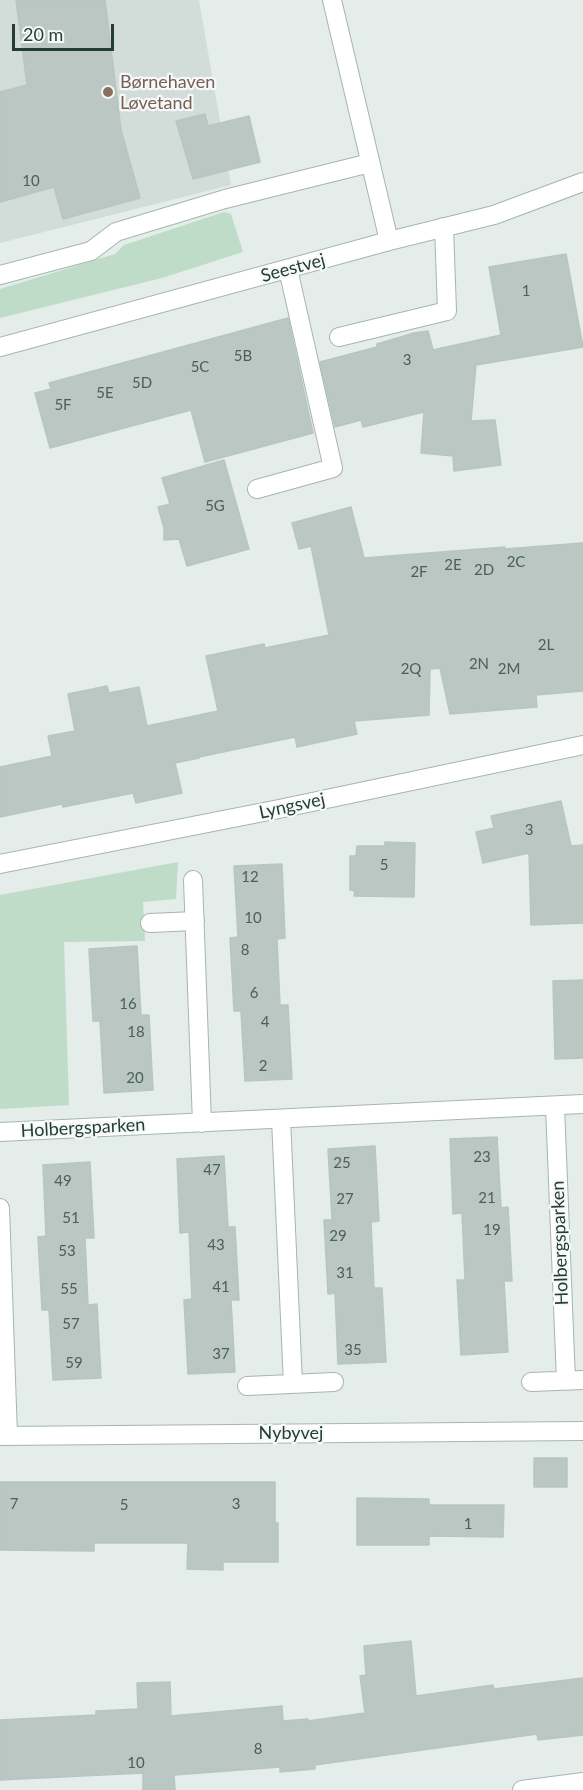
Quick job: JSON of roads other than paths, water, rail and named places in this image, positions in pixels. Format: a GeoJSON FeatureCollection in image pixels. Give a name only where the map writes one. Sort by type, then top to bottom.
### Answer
{"type":"FeatureCollection","features":[{"type":"Feature","properties":{"kind":"street"},"geometry":{"type":"LineString","coordinates":[[332,0],[389,241]]}},
{"type":"Feature","properties":{"kind":"street"},"geometry":{"type":"LineString","coordinates":[[0,275],[91,250],[116,231],[236,197],[370,163]]}},
{"type":"Feature","properties":{"kind":"street","name":"Seestvej"},"geometry":{"type":"LineString","coordinates":[[0,347],[389,241],[494,215],[583,182]]}},
{"type":"Feature","properties":{"kind":"street"},"geometry":{"type":"LineString","coordinates":[[339,337],[447,311],[444,227]]}},
{"type":"Feature","properties":{"kind":"street"},"geometry":{"type":"LineString","coordinates":[[256,489],[333,468],[288,269]]}},
{"type":"Feature","properties":{"kind":"street","name":"Lyngsvej"},"geometry":{"type":"LineString","coordinates":[[0,864],[583,745]]}},
{"type":"Feature","properties":{"kind":"street"},"geometry":{"type":"LineString","coordinates":[[193,880],[202,1123]]}},
{"type":"Feature","properties":{"kind":"street"},"geometry":{"type":"LineString","coordinates":[[150,923],[195,921]]}},
{"type":"Feature","properties":{"kind":"street","name":"Holbergsparken"},"geometry":{"type":"LineString","coordinates":[[0,1132],[583,1104]]}},
{"type":"Feature","properties":{"kind":"street","name":"Holbergsparken"},"geometry":{"type":"LineString","coordinates":[[531,1382],[574,1381],[555,1106]]}},
{"type":"Feature","properties":{"kind":"street"},"geometry":{"type":"LineString","coordinates":[[280,1119],[293,1384]]}},
{"type":"Feature","properties":{"kind":"street"},"geometry":{"type":"LineString","coordinates":[[0,1209],[4,1436]]}},
{"type":"Feature","properties":{"kind":"street"},"geometry":{"type":"LineString","coordinates":[[247,1386],[334,1382]]}},
{"type":"Feature","properties":{"kind":"street","name":"Nybyvej"},"geometry":{"type":"LineString","coordinates":[[4,1436],[583,1431]]}},
{"type":"Feature","properties":{"kind":"street"},"geometry":{"type":"LineString","coordinates":[[522,1790],[583,1782]]}},
{"type":"Feature","properties":{"kind":"place","name":"Børnehaven Løvetand"},"geometry":{"type":"Point","coordinates":[108,92]}}]}
